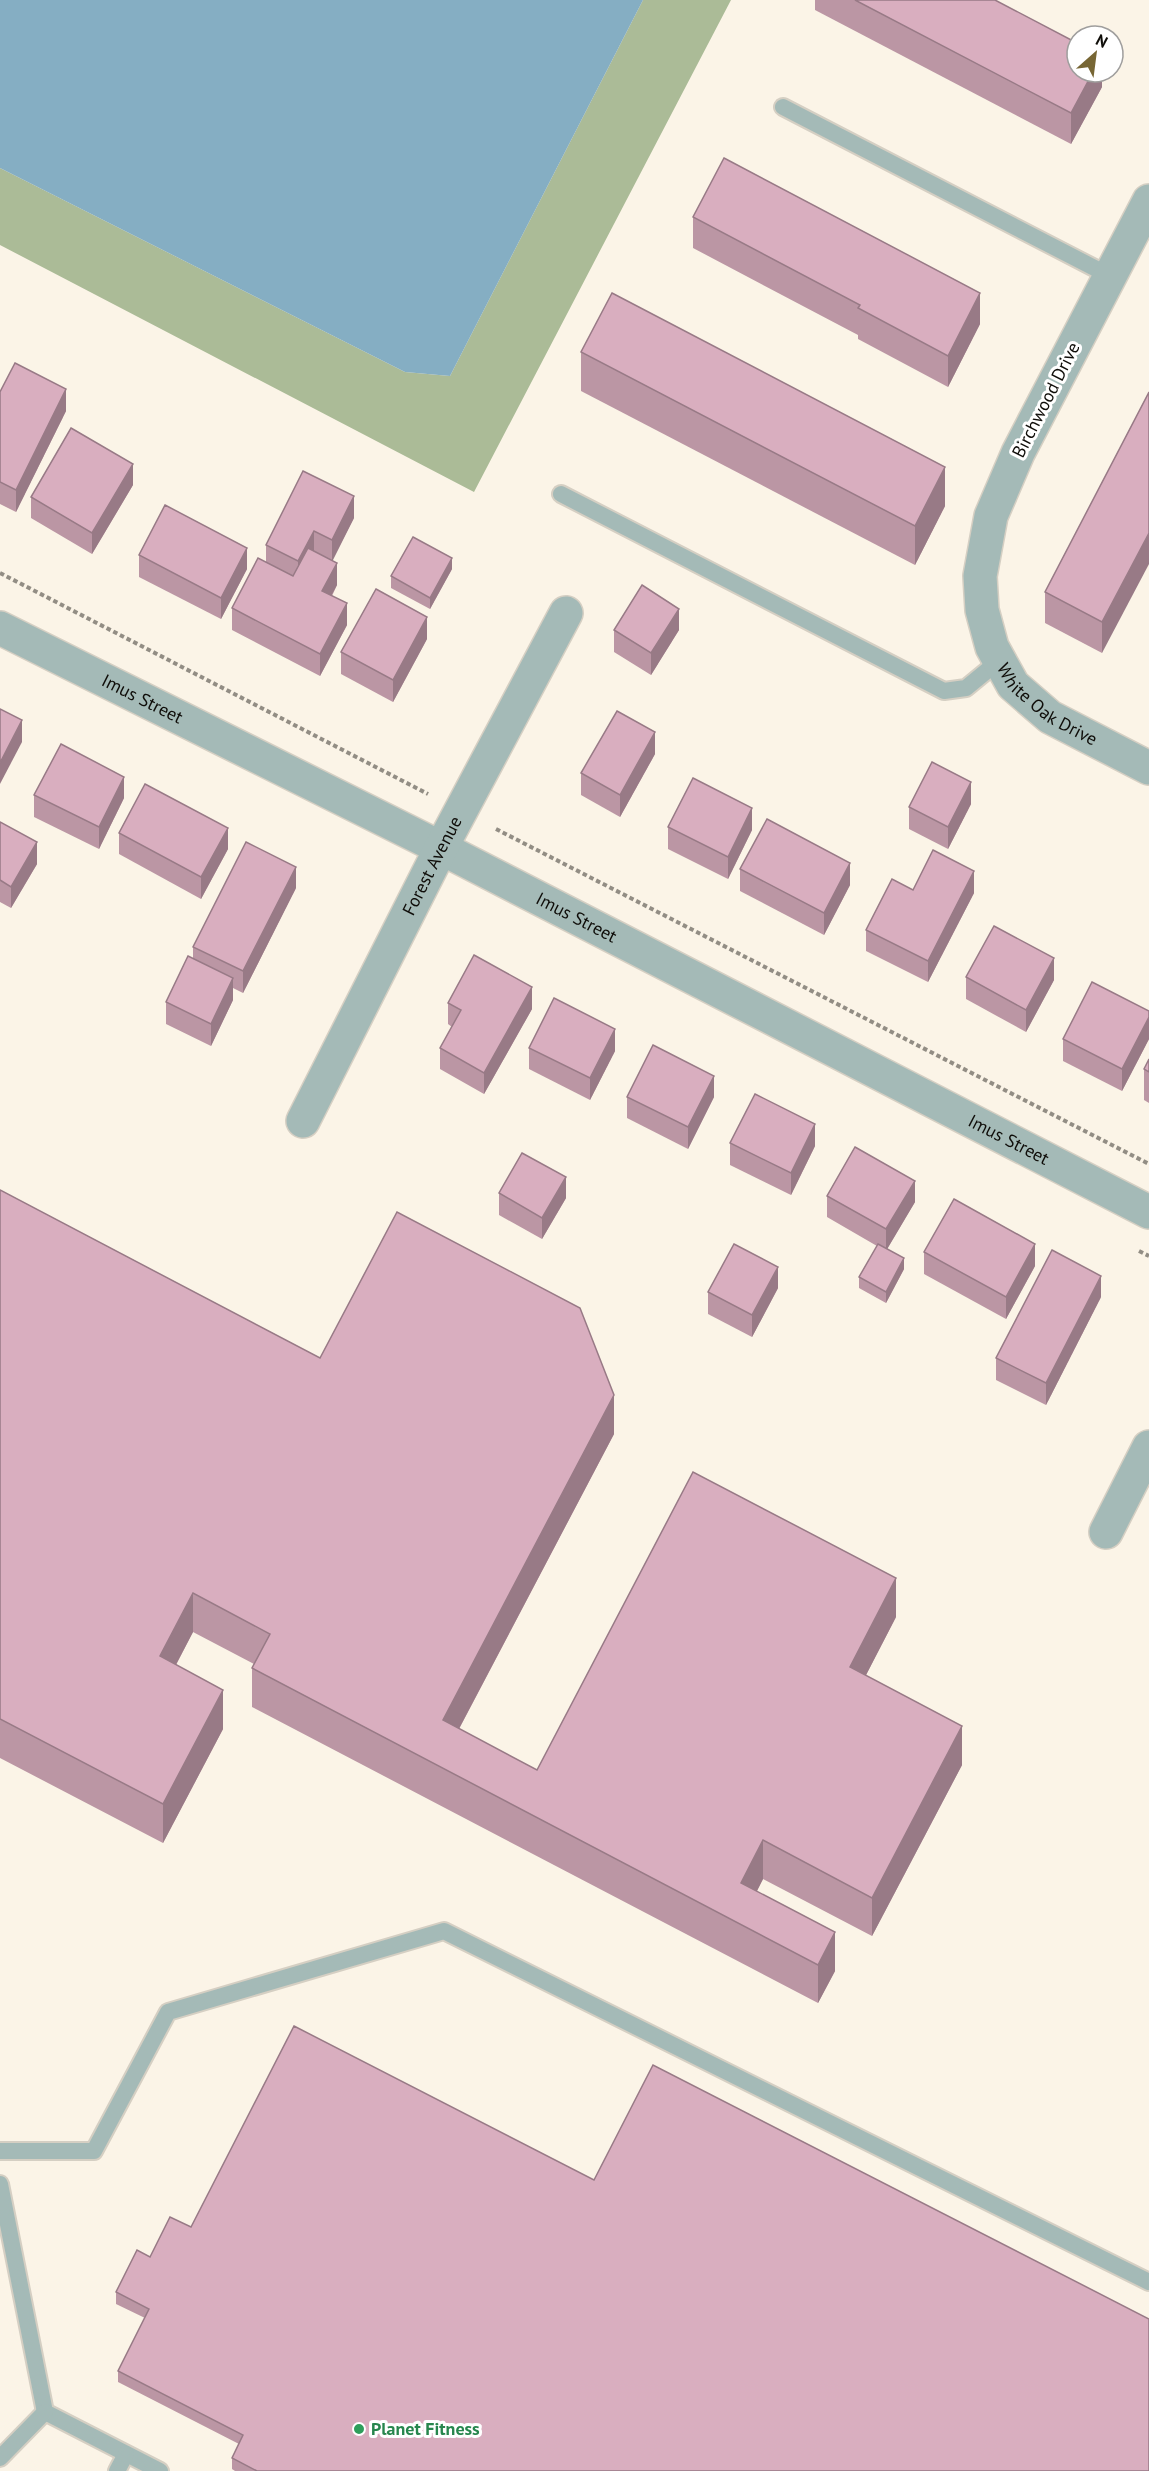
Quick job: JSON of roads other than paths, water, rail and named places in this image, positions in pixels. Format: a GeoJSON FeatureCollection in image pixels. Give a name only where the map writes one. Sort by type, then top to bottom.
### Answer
{"type":"FeatureCollection","features":[{"type":"Feature","properties":{"kind":"street","name":"Birchwood Drive"},"geometry":{"type":"LineString","coordinates":[[982,610],[980,576],[991,516],[1018,453],[1149,201]]}},
{"type":"Feature","properties":{"kind":"street","name":"White Oak Drive"},"geometry":{"type":"LineString","coordinates":[[982,610],[992,647],[1013,685],[1050,717],[1149,768]]}},
{"type":"Feature","properties":{"kind":"street","name":"Forest Avenue"},"geometry":{"type":"LineString","coordinates":[[303,1121],[460,811],[566,613]]}},
{"type":"Feature","properties":{"kind":"street","name":"Imus Street"},"geometry":{"type":"LineString","coordinates":[[0,628],[441,848],[1149,1212]]}},
{"type":"Feature","properties":{"kind":"street"},"geometry":{"type":"LineString","coordinates":[[1106,1532],[1149,1447]]}},
{"type":"Feature","properties":{"kind":"lane"},"geometry":{"type":"LineString","coordinates":[[783,107],[1110,276]]}},
{"type":"Feature","properties":{"kind":"lane"},"geometry":{"type":"LineString","coordinates":[[561,494],[945,691],[966,688],[1000,660]]}},
{"type":"Feature","properties":{"kind":"lane"},"geometry":{"type":"LineString","coordinates":[[0,2151],[94,2151],[168,2012],[444,1931],[1149,2282]]}},
{"type":"Feature","properties":{"kind":"lane"},"geometry":{"type":"LineString","coordinates":[[0,2184],[45,2412]]}},
{"type":"Feature","properties":{"kind":"lane"},"geometry":{"type":"LineString","coordinates":[[45,2412],[160,2471]]}},
{"type":"Feature","properties":{"kind":"lane"},"geometry":{"type":"LineString","coordinates":[[0,2458],[45,2412]]}},
{"type":"Feature","properties":{"kind":"lane"},"geometry":{"type":"LineString","coordinates":[[117,2471],[126,2454]]}},
{"type":"Feature","properties":{"kind":"water"},"geometry":{"type":"Polygon","coordinates":[[[0,0],[643,0],[450,376],[405,372],[0,168],[0,0]]]}},
{"type":"Feature","properties":{"kind":"place","name":"Planet Fitness"},"geometry":{"type":"Point","coordinates":[359,2429]}}]}
